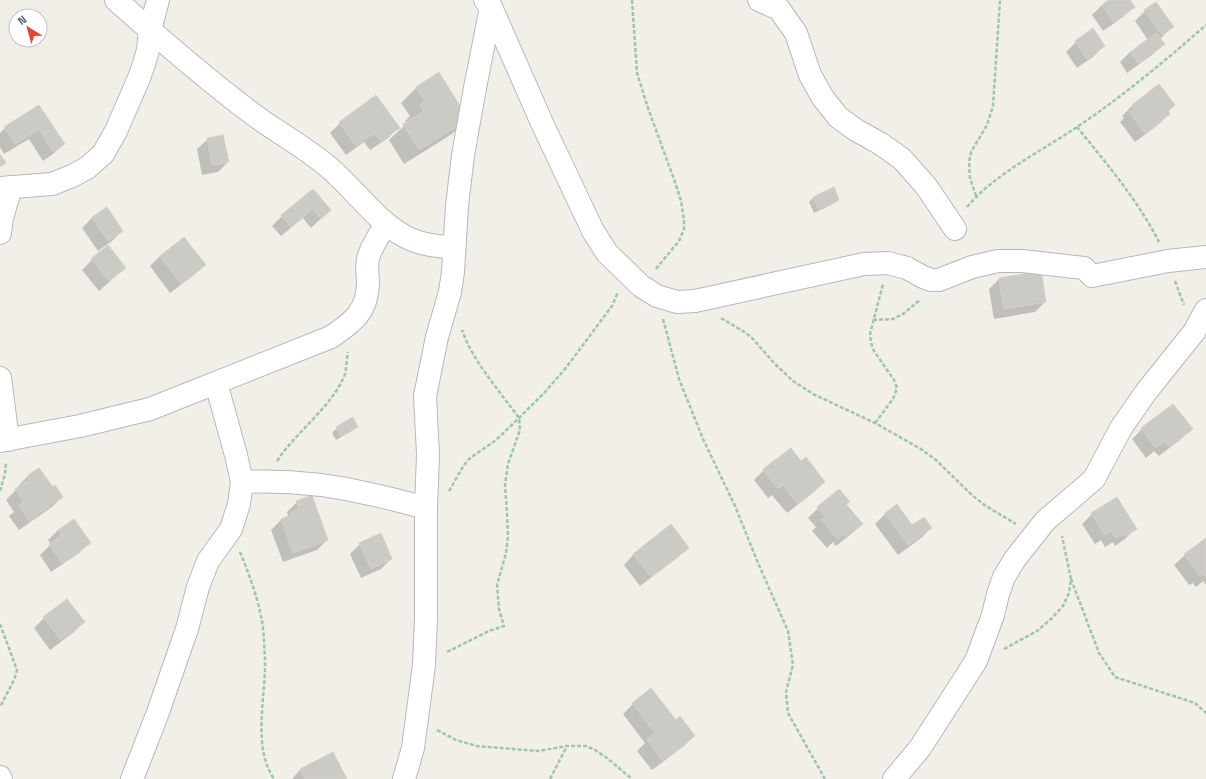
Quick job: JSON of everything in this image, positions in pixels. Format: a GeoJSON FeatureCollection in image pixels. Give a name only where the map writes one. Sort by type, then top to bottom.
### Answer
{"type":"FeatureCollection","features":[{"type":"Feature","properties":{"kind":"street"},"geometry":{"type":"LineString","coordinates":[[116,0],[206,78],[255,116],[311,153],[327,166],[386,224],[405,237],[425,244],[454,248]]}},
{"type":"Feature","properties":{"kind":"street"},"geometry":{"type":"LineString","coordinates":[[0,233],[5,188],[52,184],[72,176],[86,168],[103,154],[116,131],[144,64],[148,50],[150,30],[158,0]]}},
{"type":"Feature","properties":{"kind":"street"},"geometry":{"type":"LineString","coordinates":[[759,0],[779,9],[796,33],[810,75],[823,98],[838,117],[902,159],[926,186],[955,229]]}},
{"type":"Feature","properties":{"kind":"street"},"geometry":{"type":"LineString","coordinates":[[404,779],[412,748],[424,665],[428,454],[425,396],[437,337],[450,292],[453,272],[456,206],[488,3]]}},
{"type":"Feature","properties":{"kind":"street"},"geometry":{"type":"LineString","coordinates":[[488,3],[593,231],[607,253],[624,270],[649,291],[677,302],[695,301],[864,264],[888,263],[907,268],[931,280],[939,280],[972,267],[998,261],[1022,261],[1084,268],[1092,276],[1168,261],[1206,257]]}},
{"type":"Feature","properties":{"kind":"street"},"geometry":{"type":"LineString","coordinates":[[0,378],[4,440],[80,426],[150,409],[216,383],[331,337],[355,318],[366,301],[368,259],[386,224]]}},
{"type":"Feature","properties":{"kind":"street"},"geometry":{"type":"LineString","coordinates":[[894,779],[920,748],[976,661],[1004,577],[1015,559],[1045,521],[1094,479],[1121,428],[1146,392],[1194,332],[1206,310]]}},
{"type":"Feature","properties":{"kind":"street"},"geometry":{"type":"LineString","coordinates":[[216,383],[236,455],[252,481]]}},
{"type":"Feature","properties":{"kind":"street"},"geometry":{"type":"LineString","coordinates":[[252,481],[321,486],[368,493],[426,514]]}},
{"type":"Feature","properties":{"kind":"street"},"geometry":{"type":"LineString","coordinates":[[132,779],[185,636],[198,587],[208,561],[231,529],[239,504],[252,481]]}},
{"type":"Feature","properties":{"kind":"path"},"geometry":{"type":"LineString","coordinates":[[632,0],[637,73],[675,182],[681,201],[684,220],[684,229],[679,241],[649,291],[703,439],[735,506],[788,631],[793,666],[786,692],[788,713],[825,779]]}},
{"type":"Feature","properties":{"kind":"path"},"geometry":{"type":"LineString","coordinates":[[976,196],[970,178],[969,162],[971,152],[988,125],[993,106],[1000,0]]}},
{"type":"Feature","properties":{"kind":"path"},"geometry":{"type":"LineString","coordinates":[[955,229],[965,210],[976,196],[994,182],[1124,94],[1206,25]]}},
{"type":"Feature","properties":{"kind":"path"},"geometry":{"type":"LineString","coordinates":[[1077,127],[1145,216],[1168,261],[1194,332]]}},
{"type":"Feature","properties":{"kind":"path"},"geometry":{"type":"LineString","coordinates":[[875,423],[893,399],[897,388],[894,380],[874,351],[870,334],[888,263]]}},
{"type":"Feature","properties":{"kind":"path"},"geometry":{"type":"LineString","coordinates":[[426,514],[448,491],[469,459],[496,440],[545,392],[565,369],[612,306],[619,289],[624,270]]}},
{"type":"Feature","properties":{"kind":"path"},"geometry":{"type":"LineString","coordinates":[[873,320],[894,319],[903,314],[920,300],[931,280]]}},
{"type":"Feature","properties":{"kind":"path"},"geometry":{"type":"LineString","coordinates":[[695,301],[746,333],[760,346],[775,364],[813,394],[875,423],[921,449],[937,461],[973,496],[986,506],[1034,534]]}},
{"type":"Feature","properties":{"kind":"path"},"geometry":{"type":"LineString","coordinates":[[424,665],[473,638],[504,626],[499,609],[497,585],[506,553],[508,537],[505,485],[508,464],[520,430],[519,418],[474,356],[462,328]]}},
{"type":"Feature","properties":{"kind":"path"},"geometry":{"type":"LineString","coordinates":[[252,481],[283,452],[325,406],[337,390],[344,378],[348,351]]}},
{"type":"Feature","properties":{"kind":"path"},"geometry":{"type":"LineString","coordinates":[[0,491],[4,474],[4,440]]}},
{"type":"Feature","properties":{"kind":"path"},"geometry":{"type":"LineString","coordinates":[[1060,508],[1061,533],[1071,579],[1099,653],[1115,676],[1195,703],[1206,713]]}},
{"type":"Feature","properties":{"kind":"path"},"geometry":{"type":"LineString","coordinates":[[231,529],[247,568],[261,616],[265,660],[262,749],[270,773],[274,779]]}},
{"type":"Feature","properties":{"kind":"path"},"geometry":{"type":"LineString","coordinates":[[976,661],[1000,652],[1037,631],[1051,619],[1063,606],[1069,593],[1071,579]]}},
{"type":"Feature","properties":{"kind":"path"},"geometry":{"type":"LineString","coordinates":[[0,624],[17,670],[14,680],[0,707]]}},
{"type":"Feature","properties":{"kind":"path"},"geometry":{"type":"LineString","coordinates":[[416,718],[456,740],[477,746],[538,751],[567,746],[586,746],[607,758],[632,779]]}},
{"type":"Feature","properties":{"kind":"path"},"geometry":{"type":"LineString","coordinates":[[550,779],[567,746]]}},
{"type":"Feature","properties":{"kind":"building"},"geometry":{"type":"Polygon","coordinates":[[[1108,0],[1130,0],[1135,7],[1114,22],[1102,5],[1108,0]]]}},
{"type":"Feature","properties":{"kind":"building"},"geometry":{"type":"Polygon","coordinates":[[[1156,2],[1174,27],[1162,35],[1144,10],[1156,2]]]}},
{"type":"Feature","properties":{"kind":"building"},"geometry":{"type":"Polygon","coordinates":[[[1093,28],[1105,46],[1087,59],[1075,41],[1093,28]]]}},
{"type":"Feature","properties":{"kind":"building"},"geometry":{"type":"Polygon","coordinates":[[[1156,33],[1165,44],[1138,63],[1130,52],[1156,33]]]}},
{"type":"Feature","properties":{"kind":"building"},"geometry":{"type":"Polygon","coordinates":[[[439,72],[468,119],[419,150],[403,124],[424,111],[420,105],[425,102],[416,87],[439,72]]]}},
{"type":"Feature","properties":{"kind":"building"},"geometry":{"type":"Polygon","coordinates":[[[1159,84],[1175,105],[1168,111],[1170,114],[1145,133],[1129,112],[1134,108],[1132,105],[1159,84]]]}},
{"type":"Feature","properties":{"kind":"building"},"geometry":{"type":"Polygon","coordinates":[[[376,95],[400,128],[381,141],[374,133],[356,146],[339,122],[376,95]]]}},
{"type":"Feature","properties":{"kind":"building"},"geometry":{"type":"Polygon","coordinates":[[[39,105],[65,144],[53,152],[39,129],[15,144],[4,127],[39,105]]]}},
{"type":"Feature","properties":{"kind":"building"},"geometry":{"type":"Polygon","coordinates":[[[223,135],[229,162],[212,165],[207,138],[223,135]]]}},
{"type":"Feature","properties":{"kind":"building"},"geometry":{"type":"Polygon","coordinates":[[[0,154],[6,163],[0,167],[0,154]]]}},
{"type":"Feature","properties":{"kind":"building"},"geometry":{"type":"Polygon","coordinates":[[[834,187],[839,200],[819,209],[813,197],[834,187]]]}},
{"type":"Feature","properties":{"kind":"building"},"geometry":{"type":"Polygon","coordinates":[[[313,189],[331,210],[321,219],[313,209],[291,227],[281,215],[313,189]]]}},
{"type":"Feature","properties":{"kind":"building"},"geometry":{"type":"Polygon","coordinates":[[[107,207],[123,231],[108,241],[92,217],[107,207]]]}},
{"type":"Feature","properties":{"kind":"building"},"geometry":{"type":"Polygon","coordinates":[[[184,237],[206,265],[181,284],[160,256],[184,237]]]}},
{"type":"Feature","properties":{"kind":"building"},"geometry":{"type":"Polygon","coordinates":[[[108,245],[126,268],[109,281],[91,259],[108,245]]]}},
{"type":"Feature","properties":{"kind":"building"},"geometry":{"type":"Polygon","coordinates":[[[1041,271],[1046,302],[1004,309],[999,278],[1041,271]]]}},
{"type":"Feature","properties":{"kind":"building"},"geometry":{"type":"Polygon","coordinates":[[[1173,404],[1193,429],[1169,447],[1165,441],[1156,448],[1141,428],[1173,404]]]}},
{"type":"Feature","properties":{"kind":"building"},"geometry":{"type":"Polygon","coordinates":[[[353,417],[358,427],[341,436],[336,427],[353,417]]]}},
{"type":"Feature","properties":{"kind":"building"},"geometry":{"type":"Polygon","coordinates":[[[791,448],[801,461],[806,457],[825,482],[797,504],[783,485],[778,489],[763,469],[791,448]]]}},
{"type":"Feature","properties":{"kind":"building"},"geometry":{"type":"Polygon","coordinates":[[[39,468],[53,487],[55,485],[63,497],[29,521],[19,505],[24,502],[15,489],[30,479],[28,475],[39,468]]]}},
{"type":"Feature","properties":{"kind":"building"},"geometry":{"type":"Polygon","coordinates":[[[839,489],[850,502],[846,504],[863,524],[847,537],[844,533],[837,539],[822,520],[825,517],[817,507],[839,489]]]}},
{"type":"Feature","properties":{"kind":"building"},"geometry":{"type":"Polygon","coordinates":[[[312,495],[328,540],[293,553],[281,519],[291,515],[291,512],[299,509],[296,501],[312,495]]]}},
{"type":"Feature","properties":{"kind":"building"},"geometry":{"type":"Polygon","coordinates":[[[1117,497],[1137,529],[1125,536],[1123,533],[1116,538],[1111,531],[1105,535],[1091,513],[1117,497]]]}},
{"type":"Feature","properties":{"kind":"building"},"geometry":{"type":"Polygon","coordinates":[[[897,504],[912,525],[924,517],[932,528],[908,545],[885,513],[897,504]]]}},
{"type":"Feature","properties":{"kind":"building"},"geometry":{"type":"Polygon","coordinates":[[[74,519],[91,543],[62,563],[49,544],[62,535],[58,530],[74,519]]]}},
{"type":"Feature","properties":{"kind":"building"},"geometry":{"type":"Polygon","coordinates":[[[671,524],[689,548],[651,577],[633,554],[671,524]]]}},
{"type":"Feature","properties":{"kind":"building"},"geometry":{"type":"Polygon","coordinates":[[[381,533],[392,559],[371,569],[359,543],[381,533]]]}},
{"type":"Feature","properties":{"kind":"building"},"geometry":{"type":"Polygon","coordinates":[[[1206,538],[1206,577],[1203,574],[1200,576],[1184,554],[1206,538]]]}},
{"type":"Feature","properties":{"kind":"building"},"geometry":{"type":"Polygon","coordinates":[[[67,599],[85,622],[61,640],[43,617],[67,599]]]}},
{"type":"Feature","properties":{"kind":"building"},"geometry":{"type":"Polygon","coordinates":[[[651,688],[676,720],[680,716],[695,736],[663,761],[647,740],[655,733],[632,703],[651,688]]]}},
{"type":"Feature","properties":{"kind":"building"},"geometry":{"type":"Polygon","coordinates":[[[333,752],[347,779],[305,779],[300,769],[333,752]]]}}]}
